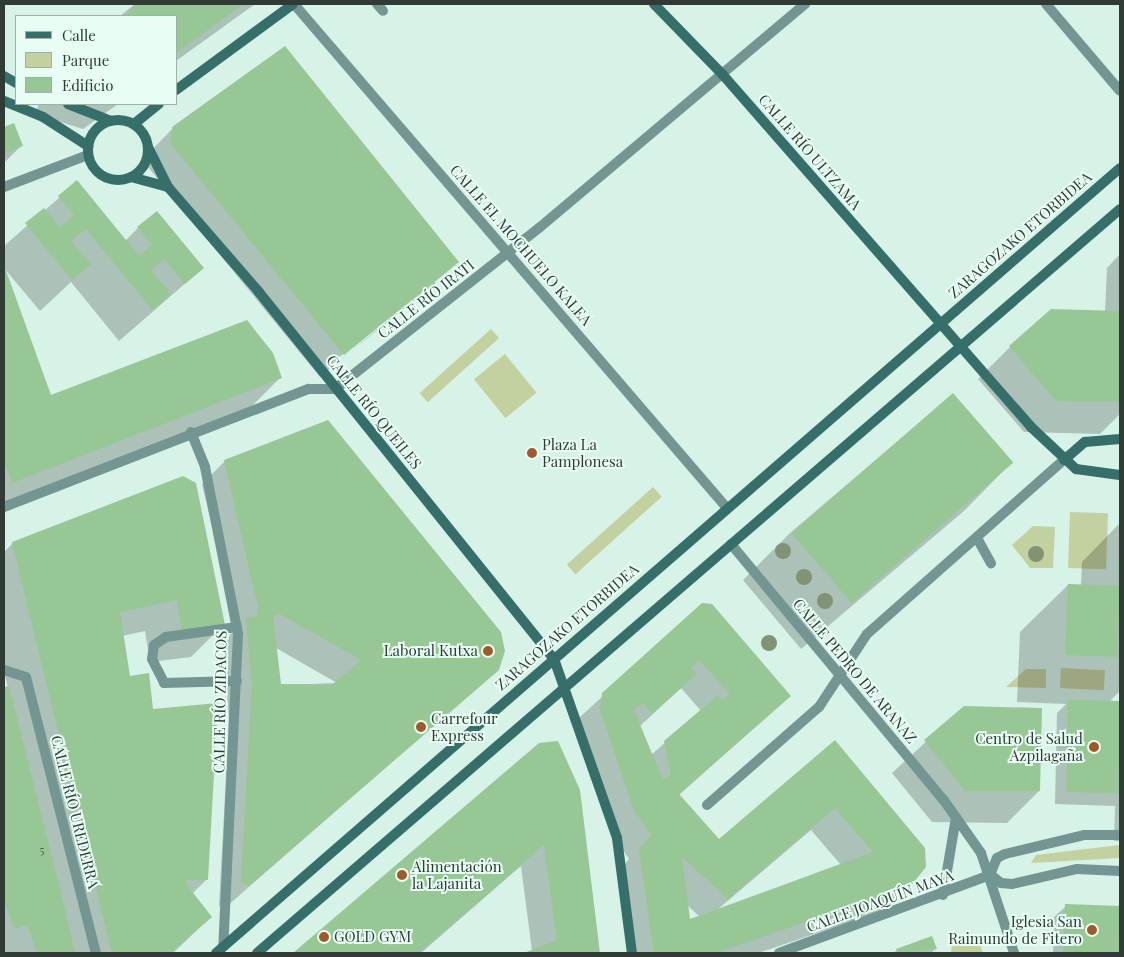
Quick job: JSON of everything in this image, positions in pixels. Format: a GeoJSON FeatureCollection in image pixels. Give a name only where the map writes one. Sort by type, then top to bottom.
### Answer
{"type":"FeatureCollection","features":[{"type":"Feature","properties":{"kind":"main road"},"geometry":{"type":"LineString","coordinates":[[178,89],[293,4]]}},
{"type":"Feature","properties":{"kind":"main road","name":"CALLE RÍO ULTZAMA"},"geometry":{"type":"LineString","coordinates":[[654,4],[723,74],[939,324]]}},
{"type":"Feature","properties":{"kind":"main road"},"geometry":{"type":"LineString","coordinates":[[4,76],[15,82]]}},
{"type":"Feature","properties":{"kind":"main road"},"geometry":{"type":"LineString","coordinates":[[4,102],[43,117],[88,150],[104,176],[131,177],[168,188]]}},
{"type":"Feature","properties":{"kind":"main road"},"geometry":{"type":"LineString","coordinates":[[71,105],[111,121],[134,124],[158,105]]}},
{"type":"Feature","properties":{"kind":"main road"},"geometry":{"type":"LineString","coordinates":[[88,150],[96,130],[111,121]]}},
{"type":"Feature","properties":{"kind":"main road"},"geometry":{"type":"LineString","coordinates":[[131,177],[141,170],[148,147],[134,124]]}},
{"type":"Feature","properties":{"kind":"main road","name":"CALLE RÍO QUEILES"},"geometry":{"type":"LineString","coordinates":[[148,147],[168,188],[336,389],[554,659],[617,838],[632,953]]}},
{"type":"Feature","properties":{"kind":"main road","name":"ZARAGOZAKO ETORBIDEA"},"geometry":{"type":"LineString","coordinates":[[220,950],[726,507],[1120,168]]}},
{"type":"Feature","properties":{"kind":"main road"},"geometry":{"type":"LineString","coordinates":[[257,953],[564,684],[731,544],[1120,209]]}},
{"type":"Feature","properties":{"kind":"main road"},"geometry":{"type":"LineString","coordinates":[[939,324],[1064,460],[1093,474],[1120,475]]}},
{"type":"Feature","properties":{"kind":"main road"},"geometry":{"type":"LineString","coordinates":[[1064,460],[1085,442],[1120,439]]}},
{"type":"Feature","properties":{"kind":"street","name":"CALLE EL MOCHUELO KALEA"},"geometry":{"type":"LineString","coordinates":[[293,4],[726,507]]}},
{"type":"Feature","properties":{"kind":"street","name":"CALLE RÍO IRATI"},"geometry":{"type":"LineString","coordinates":[[336,389],[508,253],[805,4]]}},
{"type":"Feature","properties":{"kind":"street"},"geometry":{"type":"LineString","coordinates":[[1046,4],[1120,91]]}},
{"type":"Feature","properties":{"kind":"street"},"geometry":{"type":"LineString","coordinates":[[4,187],[88,150]]}},
{"type":"Feature","properties":{"kind":"street"},"geometry":{"type":"LineString","coordinates":[[4,507],[191,432],[309,389],[336,389]]}},
{"type":"Feature","properties":{"kind":"street","name":"CALLE RÍO ZIDACOS"},"geometry":{"type":"LineString","coordinates":[[191,432],[205,467],[237,627],[237,681],[220,950]]}},
{"type":"Feature","properties":{"kind":"street"},"geometry":{"type":"LineString","coordinates":[[707,805],[819,707],[867,634],[1064,460]]}},
{"type":"Feature","properties":{"kind":"street"},"geometry":{"type":"LineString","coordinates":[[977,538],[991,563]]}},
{"type":"Feature","properties":{"kind":"street","name":"CALLE PEDRO DE ARANAZ"},"geometry":{"type":"LineString","coordinates":[[731,544],[956,817],[990,875],[1014,953]]}},
{"type":"Feature","properties":{"kind":"street"},"geometry":{"type":"LineString","coordinates":[[237,627],[166,637],[154,644],[152,659],[164,683],[237,681]]}},
{"type":"Feature","properties":{"kind":"street","name":"CALLE RÍO UREDERRA"},"geometry":{"type":"LineString","coordinates":[[4,670],[26,677],[96,953]]}},
{"type":"Feature","properties":{"kind":"street"},"geometry":{"type":"LineString","coordinates":[[943,895],[956,817]]}},
{"type":"Feature","properties":{"kind":"street"},"geometry":{"type":"LineString","coordinates":[[1120,835],[1084,835],[1005,854],[997,858],[990,875],[1001,883],[1012,884],[1077,870],[1120,870]]}},
{"type":"Feature","properties":{"kind":"street","name":"CALLE JOAQUÍN MAYA"},"geometry":{"type":"LineString","coordinates":[[779,953],[943,895],[990,875]]}},
{"type":"Feature","properties":{"kind":"green space"},"geometry":{"type":"Polygon","coordinates":[[[491,329],[499,338],[428,402],[420,393],[491,329]]]}},
{"type":"Feature","properties":{"kind":"green space"},"geometry":{"type":"Polygon","coordinates":[[[505,354],[536,393],[505,418],[474,379],[505,354]]]}},
{"type":"Feature","properties":{"kind":"green space"},"geometry":{"type":"Polygon","coordinates":[[[653,487],[662,497],[575,574],[567,565],[653,487]]]}},
{"type":"Feature","properties":{"kind":"green space"},"geometry":{"type":"Polygon","coordinates":[[[1070,512],[1108,513],[1106,569],[1068,568],[1070,512]]]}},
{"type":"Feature","properties":{"kind":"green space"},"geometry":{"type":"Polygon","coordinates":[[[1033,526],[1055,527],[1053,568],[1030,568],[1012,545],[1033,526]]]}},
{"type":"Feature","properties":{"kind":"green space"},"geometry":{"type":"Polygon","coordinates":[[[1061,668],[1105,670],[1104,690],[1060,688],[1061,668]]]}},
{"type":"Feature","properties":{"kind":"green space"},"geometry":{"type":"Polygon","coordinates":[[[1026,669],[1046,669],[1046,688],[1006,687],[1026,669]]]}},
{"type":"Feature","properties":{"kind":"green space"},"geometry":{"type":"Polygon","coordinates":[[[1120,845],[1120,858],[1031,863],[1036,855],[1120,845]]]}},
{"type":"Feature","properties":{"kind":"green space"},"geometry":{"type":"Polygon","coordinates":[[[977,936],[983,953],[951,953],[952,945],[977,936]]]}},
{"type":"Feature","properties":{"kind":"building"},"geometry":{"type":"Polygon","coordinates":[[[137,4],[244,4],[178,52],[178,15],[124,15],[137,4]]]}},
{"type":"Feature","properties":{"kind":"building"},"geometry":{"type":"Polygon","coordinates":[[[285,46],[459,262],[344,355],[171,144],[172,127],[285,46]]]}},
{"type":"Feature","properties":{"kind":"building"},"geometry":{"type":"Polygon","coordinates":[[[14,123],[23,146],[4,153],[4,127],[14,123]]]}},
{"type":"Feature","properties":{"kind":"building"},"geometry":{"type":"Polygon","coordinates":[[[77,180],[139,256],[152,245],[137,227],[157,211],[204,268],[185,284],[164,259],[151,270],[171,294],[152,310],[86,229],[71,241],[91,264],[72,280],[25,223],[44,208],[60,227],[74,215],[58,196],[77,180]]]}},
{"type":"Feature","properties":{"kind":"building"},"geometry":{"type":"Polygon","coordinates":[[[4,265],[51,395],[247,320],[273,353],[282,378],[12,483],[4,460],[4,265]]]}},
{"type":"Feature","properties":{"kind":"building"},"geometry":{"type":"Polygon","coordinates":[[[1051,309],[1120,311],[1120,402],[1056,401],[1009,346],[1051,309]]]}},
{"type":"Feature","properties":{"kind":"building"},"geometry":{"type":"Polygon","coordinates":[[[953,393],[1013,462],[852,603],[791,533],[953,393]]]}},
{"type":"Feature","properties":{"kind":"building"},"geometry":{"type":"Polygon","coordinates":[[[328,420],[501,632],[505,651],[499,670],[249,886],[241,882],[252,683],[246,618],[257,616],[258,607],[224,460],[328,420]],[[280,614],[273,615],[281,684],[332,685],[361,660],[280,614]]]}},
{"type":"Feature","properties":{"kind":"building"},"geometry":{"type":"Polygon","coordinates":[[[183,476],[196,483],[225,625],[182,631],[177,600],[120,612],[130,676],[149,673],[153,709],[218,703],[208,880],[187,880],[187,885],[212,917],[170,953],[112,953],[12,542],[183,476]]]}},
{"type":"Feature","properties":{"kind":"building"},"geometry":{"type":"Polygon","coordinates":[[[1068,584],[1120,586],[1117,657],[1066,655],[1068,584]]]}},
{"type":"Feature","properties":{"kind":"building"},"geometry":{"type":"Polygon","coordinates":[[[702,603],[712,604],[791,696],[679,794],[719,839],[835,740],[925,848],[926,867],[910,887],[714,953],[654,953],[639,849],[651,835],[634,810],[600,710],[602,693],[702,603]],[[699,660],[691,668],[697,674],[652,714],[643,703],[634,710],[663,780],[671,774],[664,741],[718,695],[722,701],[730,694],[699,660]],[[835,808],[728,899],[682,857],[690,919],[873,852],[835,808]]]}},
{"type":"Feature","properties":{"kind":"building"},"geometry":{"type":"Polygon","coordinates":[[[9,686],[75,953],[37,953],[28,925],[14,929],[4,898],[4,687],[9,686]]]}},
{"type":"Feature","properties":{"kind":"building","name":"Centro de Salud Azpilagaña"},"geometry":{"type":"Polygon","coordinates":[[[1068,700],[1120,701],[1118,793],[1066,792],[1068,700]]]}},
{"type":"Feature","properties":{"kind":"building"},"geometry":{"type":"Polygon","coordinates":[[[964,706],[1042,708],[1040,791],[965,791],[924,740],[964,706]]]}},
{"type":"Feature","properties":{"kind":"building"},"geometry":{"type":"Polygon","coordinates":[[[558,741],[580,790],[600,953],[524,953],[557,940],[544,845],[419,953],[293,953],[539,743],[558,741]]]}},
{"type":"Feature","properties":{"kind":"building","name":"Iglesia San Raimundo de Fitero"},"geometry":{"type":"Polygon","coordinates":[[[1065,904],[1120,906],[1118,953],[1063,953],[1065,904]]]}},
{"type":"Feature","properties":{"kind":"building"},"geometry":{"type":"Polygon","coordinates":[[[932,936],[937,949],[898,953],[896,949],[932,936]]]}},
{"type":"Feature","properties":{"kind":"place","name":"Plaza La Pamplonesa"},"geometry":{"type":"Point","coordinates":[532,453]}},
{"type":"Feature","properties":{"kind":"place","name":"Laboral Kutxa"},"geometry":{"type":"Point","coordinates":[488,651]}},
{"type":"Feature","properties":{"kind":"place","name":"Carrefour Express"},"geometry":{"type":"Point","coordinates":[421,727]}},
{"type":"Feature","properties":{"kind":"place","name":"Centro de Salud Azpilagaña"},"geometry":{"type":"Point","coordinates":[1094,747]}},
{"type":"Feature","properties":{"kind":"place","name":"Alimentación la Lajanita"},"geometry":{"type":"Point","coordinates":[402,875]}},
{"type":"Feature","properties":{"kind":"place","name":"Iglesia San Raimundo de Fitero"},"geometry":{"type":"Point","coordinates":[1092,930]}},
{"type":"Feature","properties":{"kind":"place","name":"GOLD GYM"},"geometry":{"type":"Point","coordinates":[324,937]}}]}
